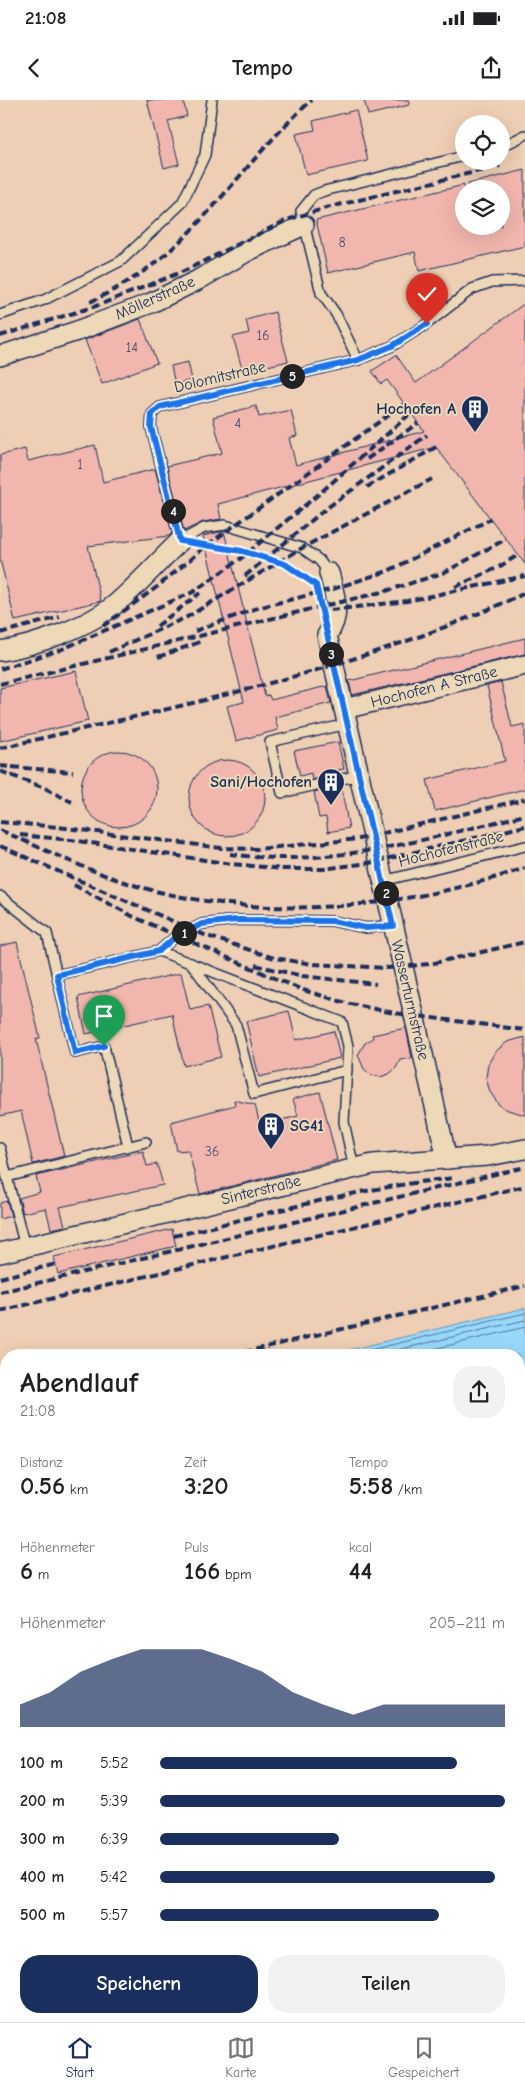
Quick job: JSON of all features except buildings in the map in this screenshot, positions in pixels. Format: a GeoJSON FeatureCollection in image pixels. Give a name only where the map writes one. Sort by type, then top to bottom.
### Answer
{"type":"FeatureCollection","features":[{"type":"Feature","properties":{"kind":"street","name":"Möllerstraße"},"geometry":{"type":"LineString","coordinates":[[0,356],[77,331],[151,303],[198,280],[248,251],[304,225]]}},
{"type":"Feature","properties":{"kind":"street","name":"Wasserturmstraße"},"geometry":{"type":"LineString","coordinates":[[0,651],[36,642],[79,626],[115,604],[180,541]]}},
{"type":"Feature","properties":{"kind":"street","name":"Wasserturmstraße"},"geometry":{"type":"LineString","coordinates":[[329,573],[334,592],[336,614],[334,625],[327,635],[447,1158]]}},
{"type":"Feature","properties":{"kind":"street","name":"Hochofen A Straße"},"geometry":{"type":"LineString","coordinates":[[346,716],[525,665]]}},
{"type":"Feature","properties":{"kind":"street","name":"Sinterstraße"},"geometry":{"type":"LineString","coordinates":[[0,1253],[373,1164],[488,1156],[525,1150]]}},
{"type":"Feature","properties":{"kind":"lane"},"geometry":{"type":"LineString","coordinates":[[0,315],[44,300],[121,261],[182,203],[205,155],[212,100]]}},
{"type":"Feature","properties":{"kind":"lane"},"geometry":{"type":"LineString","coordinates":[[510,142],[525,135]]}},
{"type":"Feature","properties":{"kind":"lane"},"geometry":{"type":"LineString","coordinates":[[358,360],[336,314],[321,294],[301,211],[314,195],[324,191],[455,158]]}},
{"type":"Feature","properties":{"kind":"lane","name":"Dolomitstraße"},"geometry":{"type":"LineString","coordinates":[[180,541],[151,427],[152,414],[160,407],[358,360],[392,346],[427,324],[472,289],[492,282],[525,281]]}},
{"type":"Feature","properties":{"kind":"lane","name":"Wasserturmstraße"},"geometry":{"type":"LineString","coordinates":[[180,541],[204,528],[225,525],[302,548],[319,560],[329,573]]}},
{"type":"Feature","properties":{"kind":"lane"},"geometry":{"type":"LineString","coordinates":[[346,716],[270,742],[282,793],[359,775]]}},
{"type":"Feature","properties":{"kind":"lane","name":"Hochofenstraße"},"geometry":{"type":"LineString","coordinates":[[383,881],[525,846]]}},
{"type":"Feature","properties":{"kind":"lane"},"geometry":{"type":"LineString","coordinates":[[0,896],[47,933],[75,1053],[104,1046],[128,1146]]}},
{"type":"Feature","properties":{"kind":"lane"},"geometry":{"type":"LineString","coordinates":[[57,975],[159,951],[174,938],[202,924],[236,920],[332,921],[366,928],[393,926]]}},
{"type":"Feature","properties":{"kind":"lane"},"geometry":{"type":"LineString","coordinates":[[159,951],[342,1022],[348,1046],[344,1122],[354,1168]]}},
{"type":"Feature","properties":{"kind":"lane"},"geometry":{"type":"LineString","coordinates":[[191,963],[236,1025],[254,1094],[347,1070]]}},
{"type":"Feature","properties":{"kind":"lane"},"geometry":{"type":"LineString","coordinates":[[7,1177],[146,1142]]}},
{"type":"Feature","properties":{"kind":"lane"},"geometry":{"type":"LineString","coordinates":[[0,1148],[25,1247]]}},
{"type":"Feature","properties":{"kind":"path"},"geometry":{"type":"LineString","coordinates":[[180,541],[242,551],[285,564],[316,585],[317,593]]}},
{"type":"Feature","properties":{"kind":"shaded area"},"geometry":{"type":"Polygon","coordinates":[[[0,100],[525,100],[525,1349],[0,1349],[0,100]]]}},
{"type":"Feature","properties":{"kind":"water"},"geometry":{"type":"Polygon","coordinates":[[[525,1308],[525,1349],[353,1349],[525,1308]]]}},
{"type":"Feature","properties":{"kind":"railway"},"geometry":{"type":"LineString","coordinates":[[90,302],[135,277],[176,245],[194,228],[276,135],[312,100]]}},
{"type":"Feature","properties":{"kind":"railway"},"geometry":{"type":"LineString","coordinates":[[0,336],[99,305],[184,271],[287,220],[326,208],[483,170]]}},
{"type":"Feature","properties":{"kind":"railway"},"geometry":{"type":"LineString","coordinates":[[103,626],[157,587],[206,546],[404,404]]}},
{"type":"Feature","properties":{"kind":"railway"},"geometry":{"type":"LineString","coordinates":[[0,669],[60,650],[193,592],[240,559],[320,493],[411,413]]}},
{"type":"Feature","properties":{"kind":"railway"},"geometry":{"type":"LineString","coordinates":[[367,459],[418,423]]}},
{"type":"Feature","properties":{"kind":"railway"},"geometry":{"type":"LineString","coordinates":[[245,576],[323,511],[427,435]]}},
{"type":"Feature","properties":{"kind":"railway"},"geometry":{"type":"LineString","coordinates":[[367,487],[436,447]]}},
{"type":"Feature","properties":{"kind":"railway"},"geometry":{"type":"LineString","coordinates":[[109,652],[187,617],[302,548],[432,479]]}},
{"type":"Feature","properties":{"kind":"railway"},"geometry":{"type":"LineString","coordinates":[[195,631],[257,608],[333,589],[388,571],[491,519]]}},
{"type":"Feature","properties":{"kind":"railway"},"geometry":{"type":"LineString","coordinates":[[0,684],[386,591],[443,573],[506,539]]}},
{"type":"Feature","properties":{"kind":"railway"},"geometry":{"type":"LineString","coordinates":[[455,587],[499,567],[518,555]]}},
{"type":"Feature","properties":{"kind":"railway"},"geometry":{"type":"LineString","coordinates":[[331,610],[407,601],[525,576]]}},
{"type":"Feature","properties":{"kind":"railway"},"geometry":{"type":"LineString","coordinates":[[157,626],[200,593]]}},
{"type":"Feature","properties":{"kind":"railway"},"geometry":{"type":"LineString","coordinates":[[0,748],[200,701],[332,665],[398,644],[462,620],[525,593]]}},
{"type":"Feature","properties":{"kind":"railway"},"geometry":{"type":"LineString","coordinates":[[0,633],[60,617]]}},
{"type":"Feature","properties":{"kind":"railway"},"geometry":{"type":"LineString","coordinates":[[158,657],[200,642]]}},
{"type":"Feature","properties":{"kind":"railway"},"geometry":{"type":"LineString","coordinates":[[0,766],[73,772]]}},
{"type":"Feature","properties":{"kind":"railway"},"geometry":{"type":"LineString","coordinates":[[0,771],[47,789],[72,802]]}},
{"type":"Feature","properties":{"kind":"railway"},"geometry":{"type":"LineString","coordinates":[[0,822],[58,827],[221,848],[258,849],[359,839],[525,799]]}},
{"type":"Feature","properties":{"kind":"railway"},"geometry":{"type":"LineString","coordinates":[[230,854],[268,858],[342,854],[379,849],[525,815]]}},
{"type":"Feature","properties":{"kind":"railway"},"geometry":{"type":"LineString","coordinates":[[20,835],[71,840],[232,864],[283,869],[323,869],[369,863],[525,826]]}},
{"type":"Feature","properties":{"kind":"railway"},"geometry":{"type":"LineString","coordinates":[[0,830],[71,862],[144,888],[191,899],[239,905],[287,907],[336,906],[384,901],[432,893],[479,882],[525,868]]}},
{"type":"Feature","properties":{"kind":"railway"},"geometry":{"type":"LineString","coordinates":[[0,846],[207,936],[274,958],[312,964],[388,968],[430,964],[525,942]]}},
{"type":"Feature","properties":{"kind":"railway"},"geometry":{"type":"LineString","coordinates":[[74,885],[134,917],[300,989],[346,1003],[394,1013],[525,1030]]}},
{"type":"Feature","properties":{"kind":"railway"},"geometry":{"type":"LineString","coordinates":[[255,965],[302,976],[376,984]]}},
{"type":"Feature","properties":{"kind":"railway"},"geometry":{"type":"LineString","coordinates":[[0,1292],[525,1167]]}},
{"type":"Feature","properties":{"kind":"railway"},"geometry":{"type":"LineString","coordinates":[[174,1236],[349,1195],[419,1182],[455,1178]]}},
{"type":"Feature","properties":{"kind":"railway"},"geometry":{"type":"LineString","coordinates":[[0,1311],[525,1186]]}},
{"type":"Feature","properties":{"kind":"railway"},"geometry":{"type":"LineString","coordinates":[[0,1278],[56,1264]]}},
{"type":"Feature","properties":{"kind":"railway"},"geometry":{"type":"LineString","coordinates":[[257,1349],[525,1286]]}},
{"type":"Feature","properties":{"kind":"place","name":"Hochofen A"},"geometry":{"type":"Point","coordinates":[475,433]}},
{"type":"Feature","properties":{"kind":"place","name":"Sani/Hochofen"},"geometry":{"type":"Point","coordinates":[331,806]}},
{"type":"Feature","properties":{"kind":"place","name":"SG41"},"geometry":{"type":"Point","coordinates":[271,1150]}},
{"type":"Feature","properties":{"kind":"route"},"geometry":{"type":"LineString","coordinates":[[104,1046],[75,1053],[57,975],[159,951],[174,938],[202,924],[236,920],[282,922],[332,921],[366,928],[393,926],[327,635],[320,615],[316,585],[285,564],[242,551],[180,541],[151,427],[152,414],[160,407],[358,360],[392,346],[427,324]]}}]}
